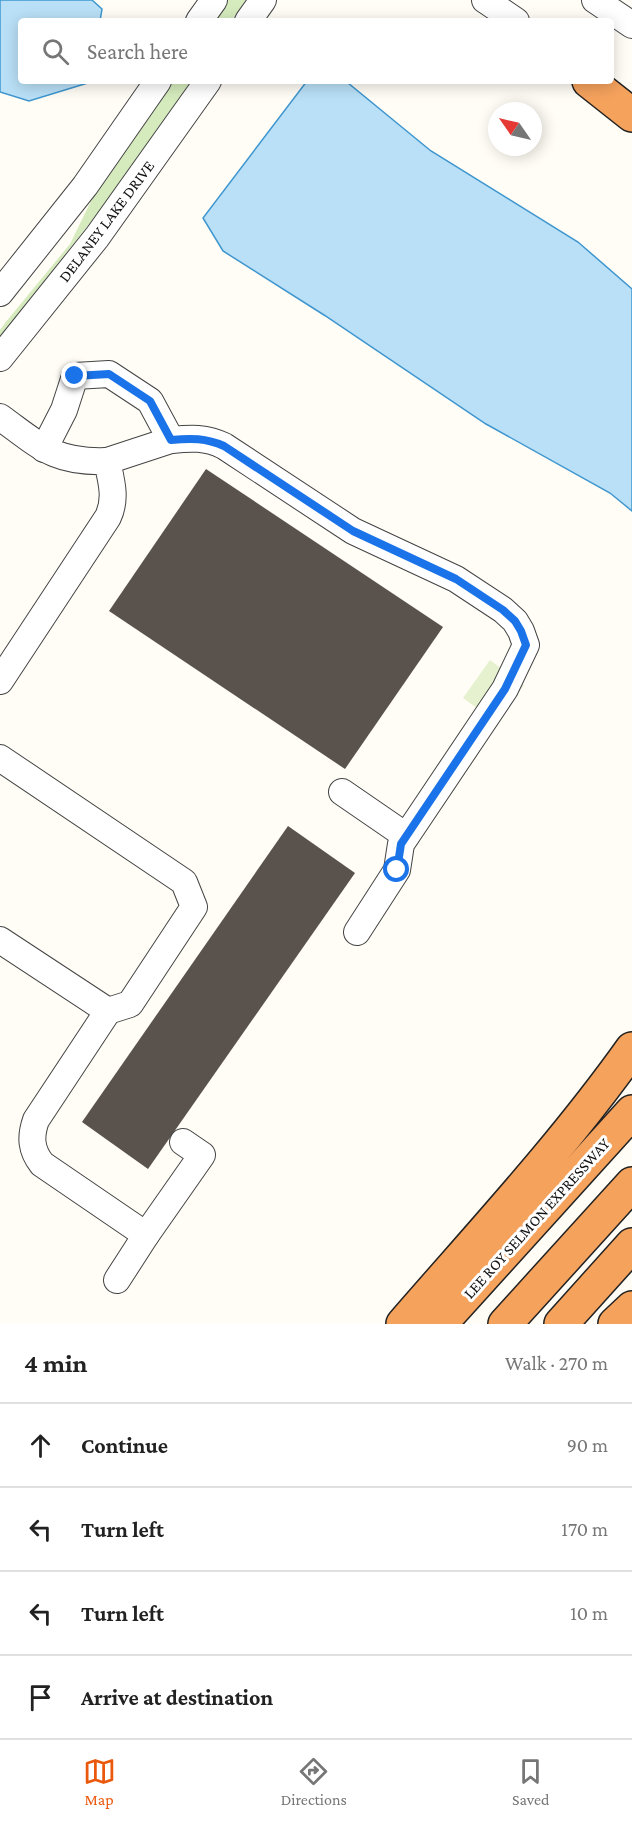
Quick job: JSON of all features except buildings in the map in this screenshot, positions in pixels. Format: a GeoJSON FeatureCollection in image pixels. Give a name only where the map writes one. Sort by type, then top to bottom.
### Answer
{"type":"FeatureCollection","features":[{"type":"Feature","properties":{"kind":"highway"},"geometry":{"type":"LineString","coordinates":[[593,84],[632,115]]}},
{"type":"Feature","properties":{"kind":"highway"},"geometry":{"type":"LineString","coordinates":[[403,1324],[542,1163],[632,1049]]}},
{"type":"Feature","properties":{"kind":"highway","name":"LEE ROY SELMON EXPRESSWAY"},"geometry":{"type":"LineString","coordinates":[[440,1324],[632,1112]]}},
{"type":"Feature","properties":{"kind":"highway"},"geometry":{"type":"LineString","coordinates":[[506,1324],[632,1184]]}},
{"type":"Feature","properties":{"kind":"highway"},"geometry":{"type":"LineString","coordinates":[[561,1324],[632,1245]]}},
{"type":"Feature","properties":{"kind":"highway"},"geometry":{"type":"LineString","coordinates":[[615,1324],[632,1308]]}},
{"type":"Feature","properties":{"kind":"street"},"geometry":{"type":"LineString","coordinates":[[202,18],[214,0]]}},
{"type":"Feature","properties":{"kind":"street"},"geometry":{"type":"LineString","coordinates":[[251,18],[263,0]]}},
{"type":"Feature","properties":{"kind":"street"},"geometry":{"type":"LineString","coordinates":[[485,0],[512,18]]}},
{"type":"Feature","properties":{"kind":"street"},"geometry":{"type":"LineString","coordinates":[[595,0],[632,25]]}},
{"type":"Feature","properties":{"kind":"street"},"geometry":{"type":"LineString","coordinates":[[0,293],[85,186],[156,84]]}},
{"type":"Feature","properties":{"kind":"street","name":"DELANEY LAKE DRIVE"},"geometry":{"type":"LineString","coordinates":[[0,358],[97,237],[206,84]]}},
{"type":"Feature","properties":{"kind":"street"},"geometry":{"type":"LineString","coordinates":[[611,84],[632,98]]}},
{"type":"Feature","properties":{"kind":"street"},"geometry":{"type":"LineString","coordinates":[[44,449],[64,410],[75,376],[109,374],[150,401],[171,440]]}},
{"type":"Feature","properties":{"kind":"street"},"geometry":{"type":"LineString","coordinates":[[0,417],[44,449],[71,460],[107,461],[171,440],[194,437],[212,441],[224,446],[353,531],[456,579],[503,610],[515,621],[526,645],[509,682],[401,844],[397,870],[357,932]]}},
{"type":"Feature","properties":{"kind":"street"},"geometry":{"type":"LineString","coordinates":[[0,681],[111,510],[113,492],[107,461]]}},
{"type":"Feature","properties":{"kind":"street"},"geometry":{"type":"LineString","coordinates":[[0,758],[184,882],[194,907],[129,1004],[108,1011],[36,1120],[32,1132],[35,1154],[42,1164],[147,1235]]}},
{"type":"Feature","properties":{"kind":"street"},"geometry":{"type":"LineString","coordinates":[[342,792],[406,836]]}},
{"type":"Feature","properties":{"kind":"street"},"geometry":{"type":"LineString","coordinates":[[0,940],[108,1011]]}},
{"type":"Feature","properties":{"kind":"street"},"geometry":{"type":"LineString","coordinates":[[117,1280],[202,1155],[183,1142]]}},
{"type":"Feature","properties":{"kind":"green space"},"geometry":{"type":"Polygon","coordinates":[[[228,0],[246,0],[233,18],[216,18],[228,0]]]}},
{"type":"Feature","properties":{"kind":"green space"},"geometry":{"type":"Polygon","coordinates":[[[171,84],[189,84],[109,199],[0,336],[0,330],[5,323],[70,244],[94,195],[171,84]]]}},
{"type":"Feature","properties":{"kind":"green space"},"geometry":{"type":"Polygon","coordinates":[[[490,660],[524,685],[497,723],[463,698],[490,660]]]}},
{"type":"Feature","properties":{"kind":"water"},"geometry":{"type":"Polygon","coordinates":[[[0,0],[92,0],[102,9],[100,18],[18,18],[18,84],[84,84],[29,101],[0,92],[0,0]]]}},
{"type":"Feature","properties":{"kind":"water"},"geometry":{"type":"Polygon","coordinates":[[[305,84],[349,84],[431,151],[578,242],[632,289],[632,511],[610,493],[486,424],[324,315],[223,251],[203,218],[305,84]]]}},
{"type":"Feature","properties":{"kind":"route"},"geometry":{"type":"LineString","coordinates":[[75,376],[109,374],[150,401],[171,440],[194,437],[224,446],[353,531],[456,579],[503,610],[515,621],[526,645],[517,668],[401,844],[397,870]]}}]}
